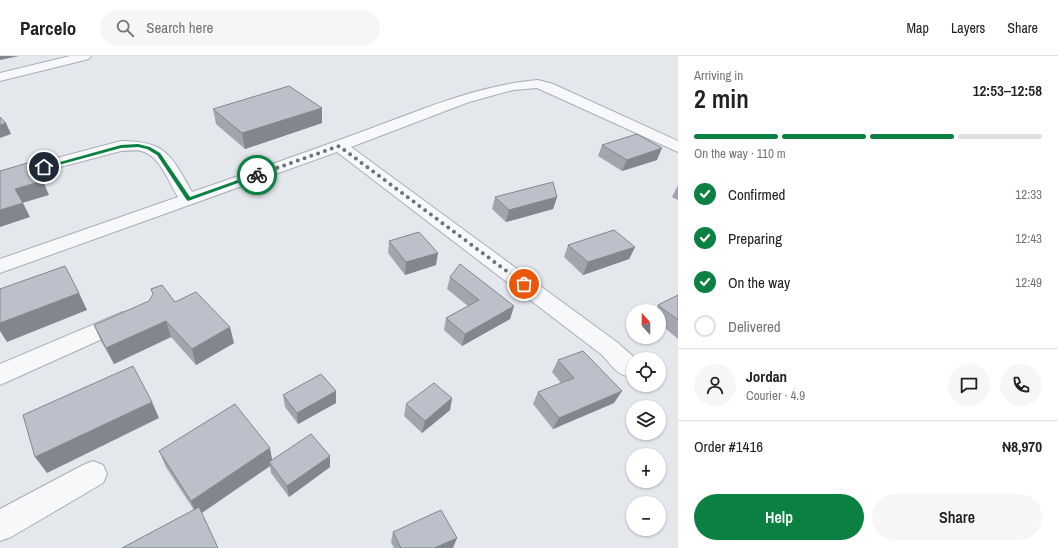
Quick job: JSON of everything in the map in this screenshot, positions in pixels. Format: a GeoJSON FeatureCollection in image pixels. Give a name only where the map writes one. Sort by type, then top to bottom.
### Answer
{"type":"FeatureCollection","features":[{"type":"Feature","properties":{"kind":"street"},"geometry":{"type":"LineString","coordinates":[[0,77],[85,56]]}},
{"type":"Feature","properties":{"kind":"street"},"geometry":{"type":"LineString","coordinates":[[0,266],[339,146],[464,99],[512,86],[534,84],[548,87],[678,147]]}},
{"type":"Feature","properties":{"kind":"street"},"geometry":{"type":"LineString","coordinates":[[0,178],[121,146],[138,146],[149,148],[159,154],[188,199]]}},
{"type":"Feature","properties":{"kind":"street"},"geometry":{"type":"LineString","coordinates":[[339,146],[604,344],[626,364]]}},
{"type":"Feature","properties":{"kind":"street"},"geometry":{"type":"LineString","coordinates":[[0,374],[146,310]]}},
{"type":"Feature","properties":{"kind":"street"},"geometry":{"type":"LineString","coordinates":[[0,526],[93,474]]}},
{"type":"Feature","properties":{"kind":"building"},"geometry":{"type":"Polygon","coordinates":[[[289,86],[322,108],[242,133],[213,109],[289,86]]]}},
{"type":"Feature","properties":{"kind":"building"},"geometry":{"type":"Polygon","coordinates":[[[0,117],[6,123],[0,125],[0,117]]]}},
{"type":"Feature","properties":{"kind":"building"},"geometry":{"type":"Polygon","coordinates":[[[637,134],[662,148],[627,160],[602,145],[637,134]]]}},
{"type":"Feature","properties":{"kind":"building"},"geometry":{"type":"Polygon","coordinates":[[[31,162],[43,181],[15,189],[23,203],[0,210],[0,171],[31,162]]]}},
{"type":"Feature","properties":{"kind":"building"},"geometry":{"type":"Polygon","coordinates":[[[553,182],[557,197],[509,210],[495,197],[553,182]]]}},
{"type":"Feature","properties":{"kind":"building"},"geometry":{"type":"Polygon","coordinates":[[[614,230],[635,247],[588,262],[568,245],[614,230]]]}},
{"type":"Feature","properties":{"kind":"building"},"geometry":{"type":"Polygon","coordinates":[[[419,232],[438,253],[406,262],[389,241],[419,232]]]}},
{"type":"Feature","properties":{"kind":"building"},"geometry":{"type":"Polygon","coordinates":[[[460,264],[514,306],[465,334],[446,318],[479,300],[450,277],[460,264]]]}},
{"type":"Feature","properties":{"kind":"building"},"geometry":{"type":"Polygon","coordinates":[[[65,266],[79,293],[0,323],[0,289],[65,266]]]}},
{"type":"Feature","properties":{"kind":"building"},"geometry":{"type":"Polygon","coordinates":[[[162,285],[175,302],[196,292],[230,327],[192,349],[166,321],[106,348],[94,325],[149,301],[153,294],[151,289],[162,285]]]}},
{"type":"Feature","properties":{"kind":"building"},"geometry":{"type":"Polygon","coordinates":[[[678,295],[678,320],[666,311],[666,304],[660,304],[678,295]]]}},
{"type":"Feature","properties":{"kind":"building"},"geometry":{"type":"Polygon","coordinates":[[[583,351],[622,391],[559,418],[538,392],[574,378],[558,360],[583,351]]]}},
{"type":"Feature","properties":{"kind":"building"},"geometry":{"type":"Polygon","coordinates":[[[133,366],[152,402],[35,457],[23,415],[133,366]]]}},
{"type":"Feature","properties":{"kind":"building"},"geometry":{"type":"Polygon","coordinates":[[[321,374],[336,391],[297,413],[283,395],[321,374]]]}},
{"type":"Feature","properties":{"kind":"building"},"geometry":{"type":"Polygon","coordinates":[[[434,383],[452,398],[425,421],[406,404],[434,383]]]}},
{"type":"Feature","properties":{"kind":"building"},"geometry":{"type":"Polygon","coordinates":[[[235,404],[270,448],[191,501],[159,451],[235,404]]]}},
{"type":"Feature","properties":{"kind":"building"},"geometry":{"type":"Polygon","coordinates":[[[311,434],[330,456],[287,486],[269,462],[311,434]]]}},
{"type":"Feature","properties":{"kind":"building"},"geometry":{"type":"Polygon","coordinates":[[[199,507],[218,548],[122,548],[199,507]]]}},
{"type":"Feature","properties":{"kind":"building"},"geometry":{"type":"Polygon","coordinates":[[[441,510],[457,538],[434,548],[401,548],[393,532],[441,510]]]}},
{"type":"Feature","properties":{"kind":"way so far"},"geometry":{"type":"LineString","coordinates":[[257,175],[339,146],[524,284]]}},
{"type":"Feature","properties":{"kind":"route"},"geometry":{"type":"LineString","coordinates":[[44,167],[121,146],[138,146],[149,148],[159,154],[188,199],[257,175]]}}]}
